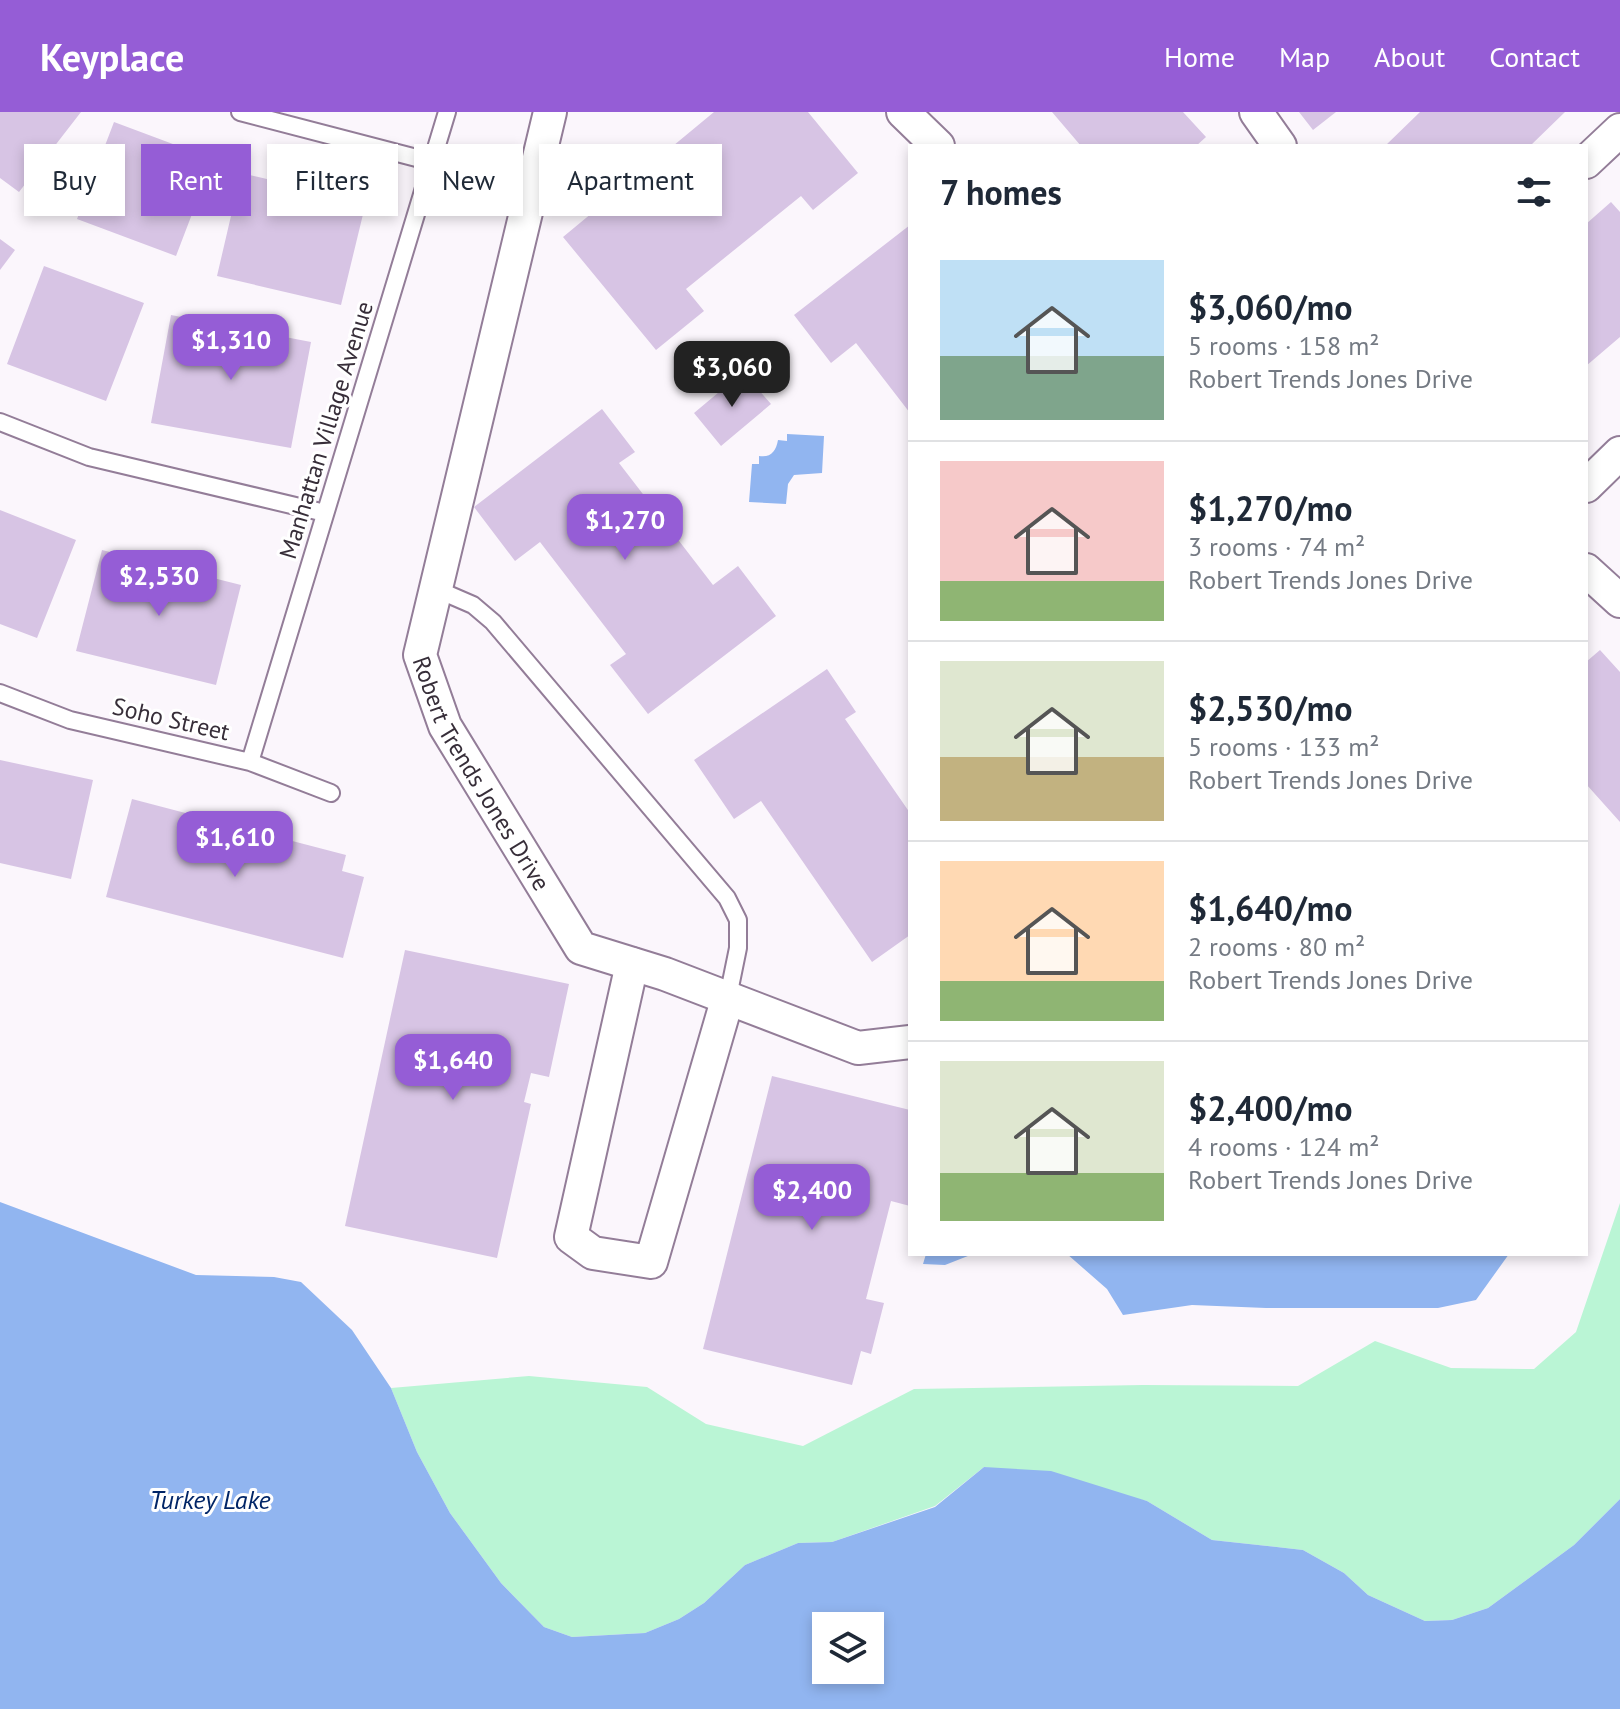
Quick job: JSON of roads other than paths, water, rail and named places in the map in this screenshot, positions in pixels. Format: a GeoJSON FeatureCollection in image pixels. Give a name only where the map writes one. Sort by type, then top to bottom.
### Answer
{"type":"FeatureCollection","features":[{"type":"Feature","properties":{"kind":"street","name":"Robert Trends Jones Drive"},"geometry":{"type":"LineString","coordinates":[[550,112],[420,655],[445,726],[581,948],[728,997],[858,1048],[908,1042]]}},
{"type":"Feature","properties":{"kind":"street"},"geometry":{"type":"LineString","coordinates":[[903,112],[936,144]]}},
{"type":"Feature","properties":{"kind":"street"},"geometry":{"type":"LineString","coordinates":[[1256,112],[1279,144]]}},
{"type":"Feature","properties":{"kind":"street"},"geometry":{"type":"LineString","coordinates":[[1588,160],[1620,130]]}},
{"type":"Feature","properties":{"kind":"street"},"geometry":{"type":"LineString","coordinates":[[1588,484],[1620,453]]}},
{"type":"Feature","properties":{"kind":"street"},"geometry":{"type":"LineString","coordinates":[[1588,572],[1620,601]]}},
{"type":"Feature","properties":{"kind":"street"},"geometry":{"type":"LineString","coordinates":[[632,964],[571,1237],[593,1253],[651,1262],[728,997]]}},
{"type":"Feature","properties":{"kind":"lane"},"geometry":{"type":"LineString","coordinates":[[240,112],[414,157]]}},
{"type":"Feature","properties":{"kind":"lane","name":"Manhattan Village Avenue"},"geometry":{"type":"LineString","coordinates":[[437,144],[447,112]]}},
{"type":"Feature","properties":{"kind":"lane","name":"Manhattan Village Avenue"},"geometry":{"type":"LineString","coordinates":[[250,762],[416,216]]}},
{"type":"Feature","properties":{"kind":"lane"},"geometry":{"type":"LineString","coordinates":[[0,422],[89,457],[325,513]]}},
{"type":"Feature","properties":{"kind":"lane"},"geometry":{"type":"LineString","coordinates":[[436,589],[473,605],[493,622],[727,898],[738,920],[738,948],[728,997]]}},
{"type":"Feature","properties":{"kind":"lane","name":"Soho Street"},"geometry":{"type":"LineString","coordinates":[[0,693],[70,720],[250,762],[331,793]]}},
{"type":"Feature","properties":{"kind":"water"},"geometry":{"type":"Polygon","coordinates":[[[787,434],[824,436],[822,473],[794,475],[788,484],[786,504],[749,502],[752,464],[759,464],[759,456],[772,453],[778,440],[787,441],[787,434]]]}},
{"type":"Feature","properties":{"kind":"water","name":"Turkey Lake"},"geometry":{"type":"Polygon","coordinates":[[[0,1202],[196,1275],[274,1277],[301,1282],[352,1330],[391,1388],[417,1452],[450,1513],[501,1583],[544,1627],[572,1637],[645,1633],[679,1619],[704,1603],[745,1565],[798,1543],[832,1542],[935,1507],[984,1467],[1051,1471],[1147,1501],[1212,1540],[1303,1550],[1344,1573],[1368,1595],[1425,1621],[1452,1620],[1488,1608],[1574,1545],[1620,1499],[1620,1709],[0,1709],[0,1202]]]}},
{"type":"Feature","properties":{"kind":"water"},"geometry":{"type":"Polygon","coordinates":[[[925,1256],[968,1256],[945,1265],[923,1264],[925,1256]]]}},
{"type":"Feature","properties":{"kind":"water"},"geometry":{"type":"Polygon","coordinates":[[[1069,1256],[1508,1256],[1476,1300],[1438,1308],[1192,1305],[1123,1315],[1107,1289],[1069,1256]]]}}]}
